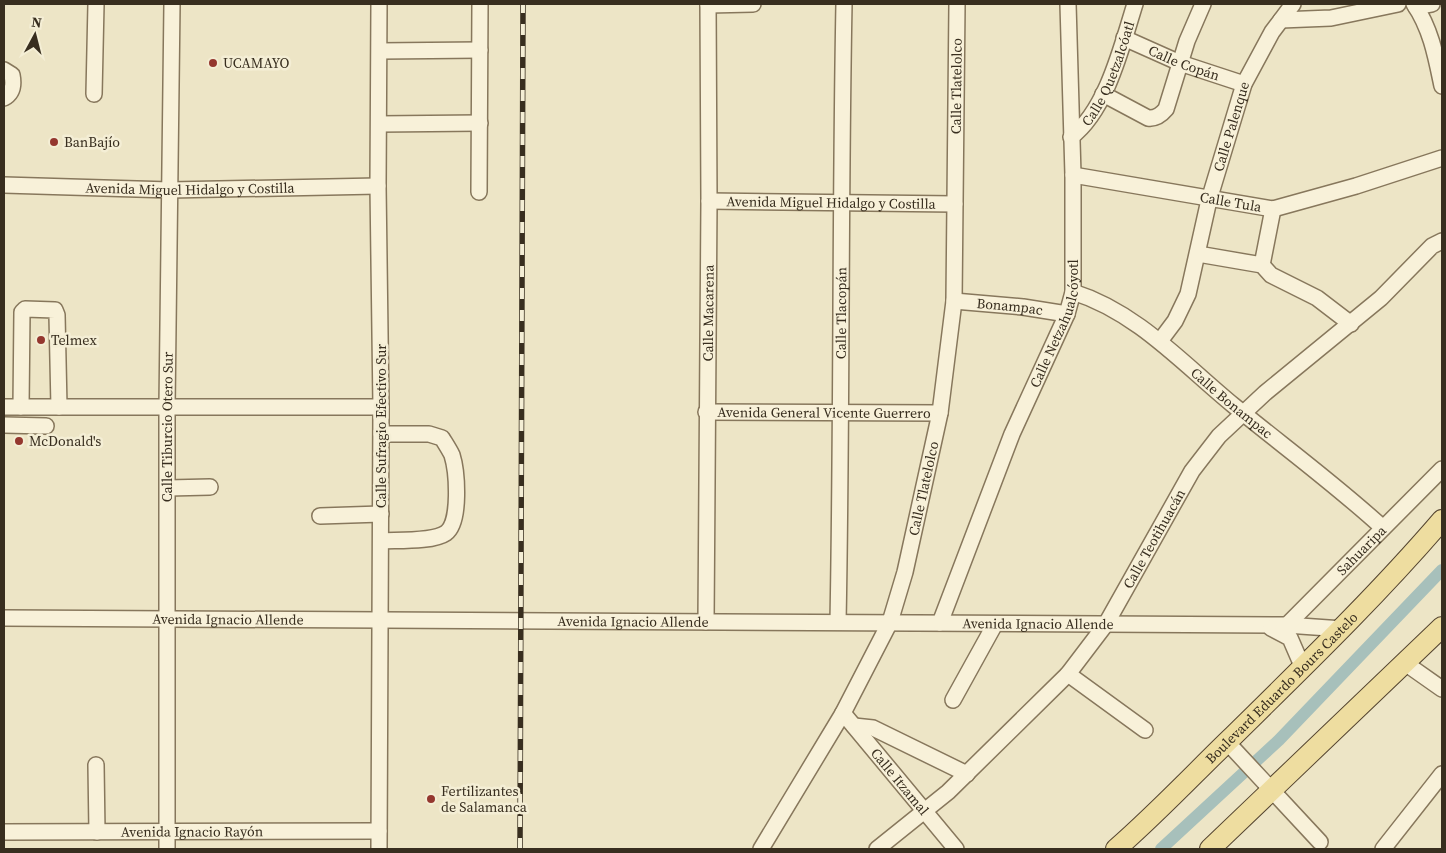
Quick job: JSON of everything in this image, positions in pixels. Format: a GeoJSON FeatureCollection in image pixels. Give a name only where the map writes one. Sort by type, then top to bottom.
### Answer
{"type":"FeatureCollection","features":[{"type":"Feature","properties":{"kind":"main road","name":"Boulevard Eduardo Bours Castelo"},"geometry":{"type":"LineString","coordinates":[[1116,849],[1180,790],[1231,747],[1303,668],[1397,573],[1442,520]]}},
{"type":"Feature","properties":{"kind":"main road"},"geometry":{"type":"LineString","coordinates":[[1210,849],[1270,787],[1442,627]]}},
{"type":"Feature","properties":{"kind":"street"},"geometry":{"type":"LineString","coordinates":[[94,94],[96,4]]}},
{"type":"Feature","properties":{"kind":"street","name":"Calle Tiburcio Otero Sur"},"geometry":{"type":"LineString","coordinates":[[167,849],[167,407],[172,4]]}},
{"type":"Feature","properties":{"kind":"street","name":"Calle Sufragio Efectivo Sur"},"geometry":{"type":"LineString","coordinates":[[379,4],[378,186],[381,407],[379,849]]}},
{"type":"Feature","properties":{"kind":"street"},"geometry":{"type":"LineString","coordinates":[[479,192],[480,4]]}},
{"type":"Feature","properties":{"kind":"street"},"geometry":{"type":"LineString","coordinates":[[708,4],[753,4]]}},
{"type":"Feature","properties":{"kind":"street","name":"Calle Macarena"},"geometry":{"type":"LineString","coordinates":[[706,622],[709,201],[708,4]]}},
{"type":"Feature","properties":{"kind":"street","name":"Calle Tlacopán"},"geometry":{"type":"LineString","coordinates":[[838,622],[842,411],[841,203],[844,4]]}},
{"type":"Feature","properties":{"kind":"street","name":"Calle Tlatelolco"},"geometry":{"type":"LineString","coordinates":[[768,846],[843,713],[890,622],[905,572],[940,413],[954,301],[957,4]]}},
{"type":"Feature","properties":{"kind":"street","name":"Calle Netzahualcóyotl"},"geometry":{"type":"LineString","coordinates":[[940,623],[1012,434],[1067,314],[1074,292],[1074,175],[1071,137],[1068,4]]}},
{"type":"Feature","properties":{"kind":"street","name":"Calle Quetzalcóatl"},"geometry":{"type":"LineString","coordinates":[[1071,137],[1086,124],[1103,94],[1135,4]]}},
{"type":"Feature","properties":{"kind":"street"},"geometry":{"type":"LineString","coordinates":[[1103,94],[1148,118],[1157,118],[1166,109],[1180,62],[1204,4]]}},
{"type":"Feature","properties":{"kind":"street","name":"Calle Palenque"},"geometry":{"type":"LineString","coordinates":[[1160,342],[1175,321],[1188,294],[1209,200],[1244,84],[1262,49],[1293,4]]}},
{"type":"Feature","properties":{"kind":"street"},"geometry":{"type":"LineString","coordinates":[[1281,20],[1331,18],[1398,4]]}},
{"type":"Feature","properties":{"kind":"street"},"geometry":{"type":"LineString","coordinates":[[1432,4],[1415,6],[1434,46],[1442,86]]}},
{"type":"Feature","properties":{"kind":"street","name":"Calle Copán"},"geometry":{"type":"LineString","coordinates":[[1124,38],[1180,62],[1244,84]]}},
{"type":"Feature","properties":{"kind":"street"},"geometry":{"type":"LineString","coordinates":[[380,51],[480,50]]}},
{"type":"Feature","properties":{"kind":"street"},"geometry":{"type":"LineString","coordinates":[[4,70],[12,75],[14,83],[11,92],[4,98]]}},
{"type":"Feature","properties":{"kind":"street"},"geometry":{"type":"LineString","coordinates":[[378,124],[480,123]]}},
{"type":"Feature","properties":{"kind":"street","name":"Calle Tula"},"geometry":{"type":"LineString","coordinates":[[1074,175],[1209,200],[1273,209],[1356,186],[1442,158]]}},
{"type":"Feature","properties":{"kind":"street","name":"Avenida Miguel Hidalgo y Costilla"},"geometry":{"type":"LineString","coordinates":[[4,185],[170,190],[378,186]]}},
{"type":"Feature","properties":{"kind":"street","name":"Avenida Miguel Hidalgo y Costilla"},"geometry":{"type":"LineString","coordinates":[[709,201],[955,204]]}},
{"type":"Feature","properties":{"kind":"street"},"geometry":{"type":"LineString","coordinates":[[1262,265],[1273,209]]}},
{"type":"Feature","properties":{"kind":"street","name":"Calle Teotihuacán"},"geometry":{"type":"LineString","coordinates":[[878,849],[967,774],[1068,674],[1106,624],[1192,471],[1204,454],[1242,413],[1382,298],[1432,246],[1442,241]]}},
{"type":"Feature","properties":{"kind":"street"},"geometry":{"type":"LineString","coordinates":[[1198,254],[1262,265],[1271,275],[1317,298],[1351,324]]}},
{"type":"Feature","properties":{"kind":"street","name":"Calle Bonampac"},"geometry":{"type":"LineString","coordinates":[[1074,292],[1108,305],[1160,342],[1242,413],[1351,499],[1383,528]]}},
{"type":"Feature","properties":{"kind":"street","name":"Bonampac"},"geometry":{"type":"LineString","coordinates":[[954,301],[1023,307],[1067,314]]}},
{"type":"Feature","properties":{"kind":"street"},"geometry":{"type":"LineString","coordinates":[[21,407],[22,312],[25,308],[51,308],[55,310],[57,315],[59,407]]}},
{"type":"Feature","properties":{"kind":"street"},"geometry":{"type":"LineString","coordinates":[[4,407],[381,407]]}},
{"type":"Feature","properties":{"kind":"street","name":"Avenida General Vicente Guerrero"},"geometry":{"type":"LineString","coordinates":[[706,412],[842,411],[940,413]]}},
{"type":"Feature","properties":{"kind":"street"},"geometry":{"type":"LineString","coordinates":[[4,425],[46,426]]}},
{"type":"Feature","properties":{"kind":"street"},"geometry":{"type":"LineString","coordinates":[[381,434],[429,434],[442,438],[451,454],[455,475],[456,504],[452,528],[444,534],[431,538],[381,541]]}},
{"type":"Feature","properties":{"kind":"street","name":"Sahuaripa"},"geometry":{"type":"LineString","coordinates":[[1283,628],[1442,469]]}},
{"type":"Feature","properties":{"kind":"street"},"geometry":{"type":"LineString","coordinates":[[168,488],[210,488]]}},
{"type":"Feature","properties":{"kind":"street"},"geometry":{"type":"LineString","coordinates":[[320,516],[381,514]]}},
{"type":"Feature","properties":{"kind":"street","name":"Avenida Ignacio Allende"},"geometry":{"type":"LineString","coordinates":[[4,618],[890,622],[1262,626],[1343,629]]}},
{"type":"Feature","properties":{"kind":"street"},"geometry":{"type":"LineString","coordinates":[[953,700],[995,624]]}},
{"type":"Feature","properties":{"kind":"street"},"geometry":{"type":"LineString","coordinates":[[1283,628],[1295,647],[1303,668]]}},
{"type":"Feature","properties":{"kind":"street"},"geometry":{"type":"LineString","coordinates":[[1405,663],[1442,689]]}},
{"type":"Feature","properties":{"kind":"street"},"geometry":{"type":"LineString","coordinates":[[1068,674],[1145,730]]}},
{"type":"Feature","properties":{"kind":"street","name":"Calle Itzamal"},"geometry":{"type":"LineString","coordinates":[[843,713],[956,849]]}},
{"type":"Feature","properties":{"kind":"street"},"geometry":{"type":"LineString","coordinates":[[854,726],[873,728],[967,774]]}},
{"type":"Feature","properties":{"kind":"street"},"geometry":{"type":"LineString","coordinates":[[1231,747],[1320,842]]}},
{"type":"Feature","properties":{"kind":"street"},"geometry":{"type":"LineString","coordinates":[[96,765],[97,832]]}},
{"type":"Feature","properties":{"kind":"street"},"geometry":{"type":"LineString","coordinates":[[1383,849],[1442,774]]}},
{"type":"Feature","properties":{"kind":"street","name":"Avenida Ignacio Rayón"},"geometry":{"type":"LineString","coordinates":[[4,832],[379,831]]}},
{"type":"Feature","properties":{"kind":"waterway"},"geometry":{"type":"LineString","coordinates":[[1161,849],[1279,740],[1442,570]]}},
{"type":"Feature","properties":{"kind":"railway"},"geometry":{"type":"LineString","coordinates":[[520,849],[523,4]]}},
{"type":"Feature","properties":{"kind":"place","name":"UCAMAYO"},"geometry":{"type":"Point","coordinates":[213,63]}},
{"type":"Feature","properties":{"kind":"place","name":"BanBajío"},"geometry":{"type":"Point","coordinates":[54,142]}},
{"type":"Feature","properties":{"kind":"place","name":"Telmex"},"geometry":{"type":"Point","coordinates":[41,340]}},
{"type":"Feature","properties":{"kind":"place","name":"McDonald's"},"geometry":{"type":"Point","coordinates":[19,441]}},
{"type":"Feature","properties":{"kind":"place","name":"Fertilizantes de Salamanca"},"geometry":{"type":"Point","coordinates":[431,799]}}]}
